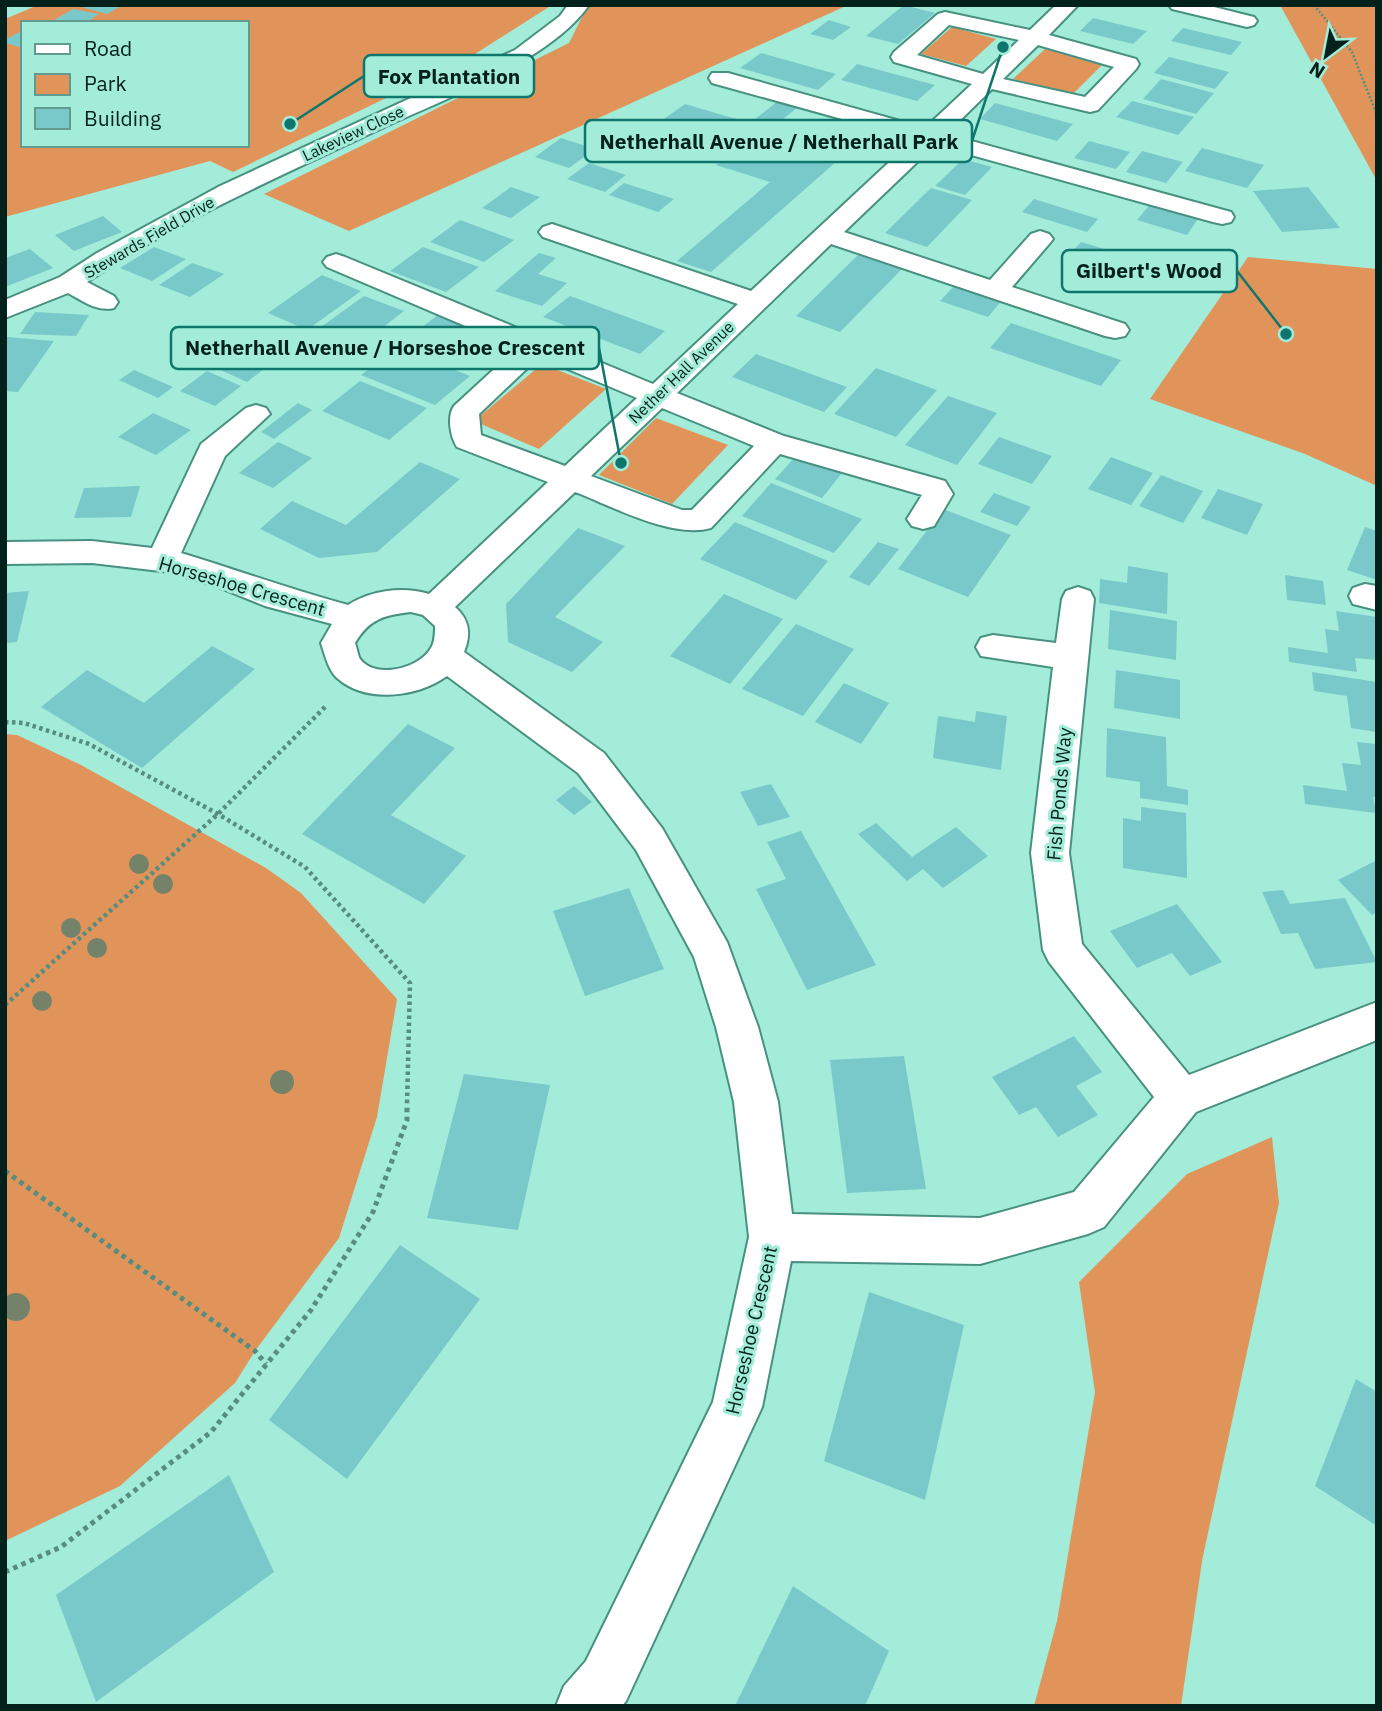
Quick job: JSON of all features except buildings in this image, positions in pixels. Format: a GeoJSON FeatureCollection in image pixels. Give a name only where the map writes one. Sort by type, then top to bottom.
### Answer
{"type":"FeatureCollection","features":[{"type":"Feature","properties":{"kind":"street","name":"Lakeview Close"},"geometry":{"type":"LineString","coordinates":[[229,191],[523,54],[567,20],[579,5]]}},
{"type":"Feature","properties":{"kind":"street","name":"Nether Hall Avenue"},"geometry":{"type":"LineString","coordinates":[[435,607],[1068,5]]}},
{"type":"Feature","properties":{"kind":"street"},"geometry":{"type":"LineString","coordinates":[[1179,5],[1247,21]]}},
{"type":"Feature","properties":{"kind":"street"},"geometry":{"type":"LineString","coordinates":[[945,18],[1034,37],[1128,64],[1090,105],[988,82],[902,57],[945,18]]}},
{"type":"Feature","properties":{"kind":"street"},"geometry":{"type":"LineString","coordinates":[[720,78],[1222,217]]}},
{"type":"Feature","properties":{"kind":"street","name":"Stewards Field Drive"},"geometry":{"type":"LineString","coordinates":[[5,310],[69,284],[106,258],[229,191]]}},
{"type":"Feature","properties":{"kind":"street"},"geometry":{"type":"LineString","coordinates":[[552,232],[755,301]]}},
{"type":"Feature","properties":{"kind":"street"},"geometry":{"type":"LineString","coordinates":[[825,234],[1115,330]]}},
{"type":"Feature","properties":{"kind":"street"},"geometry":{"type":"LineString","coordinates":[[995,290],[1040,239]]}},
{"type":"Feature","properties":{"kind":"street"},"geometry":{"type":"LineString","coordinates":[[336,262],[775,443],[934,488],[938,494],[923,519]]}},
{"type":"Feature","properties":{"kind":"street","name":"Stewards Field Drive"},"geometry":{"type":"LineString","coordinates":[[69,284],[105,302]]}},
{"type":"Feature","properties":{"kind":"street"},"geometry":{"type":"LineString","coordinates":[[535,346],[464,412],[467,440],[679,520],[700,521],[775,443]]}},
{"type":"Feature","properties":{"kind":"street"},"geometry":{"type":"LineString","coordinates":[[162,560],[212,451],[256,414]]}},
{"type":"Feature","properties":{"kind":"street","name":"Horseshoe Crescent"},"geometry":{"type":"LineString","coordinates":[[5,553],[92,552],[162,560],[224,577],[277,598],[352,618]]}},
{"type":"Feature","properties":{"kind":"street","name":"Fish Ponds Way"},"geometry":{"type":"LineString","coordinates":[[1078,599],[1050,853],[1063,950],[1181,1098]]}},
{"type":"Feature","properties":{"kind":"street"},"geometry":{"type":"LineString","coordinates":[[411,600],[435,607],[451,622],[452,640],[446,657],[427,673],[390,683],[365,679],[346,667],[338,643],[352,618],[377,604],[411,600]]}},
{"type":"Feature","properties":{"kind":"street"},"geometry":{"type":"LineString","coordinates":[[993,647],[1072,657]]}},
{"type":"Feature","properties":{"kind":"street","name":"Horseshoe Crescent"},"geometry":{"type":"LineString","coordinates":[[446,657],[591,763],[649,839],[712,954],[737,1027],[756,1102],[772,1237],[737,1407],[606,1681],[584,1706]]}},
{"type":"Feature","properties":{"kind":"street"},"geometry":{"type":"LineString","coordinates":[[772,1237],[980,1241],[1088,1211],[1181,1098],[1377,1021]]}},
{"type":"Feature","properties":{"kind":"path"},"geometry":{"type":"LineString","coordinates":[[1314,5],[1352,52],[1377,115]]}},
{"type":"Feature","properties":{"kind":"path"},"geometry":{"type":"LineString","coordinates":[[5,1005],[218,814],[357,674]]}},
{"type":"Feature","properties":{"kind":"path"},"geometry":{"type":"LineString","coordinates":[[5,722],[24,723],[89,744],[218,814],[305,867],[410,983],[407,1121],[373,1212],[311,1310],[211,1432],[61,1547],[5,1572]]}},
{"type":"Feature","properties":{"kind":"path"},"geometry":{"type":"LineString","coordinates":[[5,1171],[256,1351],[267,1364]]}},
{"type":"Feature","properties":{"kind":"green space"},"geometry":{"type":"Polygon","coordinates":[[[38,5],[552,5],[467,59],[233,172],[210,161],[5,217],[5,19],[38,5]]]}},
{"type":"Feature","properties":{"kind":"green space"},"geometry":{"type":"Polygon","coordinates":[[[588,5],[848,5],[349,231],[264,194],[569,43],[588,5]]]}},
{"type":"Feature","properties":{"kind":"green space"},"geometry":{"type":"Polygon","coordinates":[[[1280,5],[1377,5],[1377,181],[1280,5]]]}},
{"type":"Feature","properties":{"kind":"green space"},"geometry":{"type":"Polygon","coordinates":[[[952,27],[996,39],[966,66],[921,54],[952,27]]]}},
{"type":"Feature","properties":{"kind":"green space"},"geometry":{"type":"Polygon","coordinates":[[[1045,49],[1103,64],[1072,95],[1013,79],[1045,49]]]}},
{"type":"Feature","properties":{"kind":"green space"},"geometry":{"type":"Polygon","coordinates":[[[1248,257],[1377,269],[1377,486],[1305,454],[1150,399],[1248,257]]]}},
{"type":"Feature","properties":{"kind":"green space"},"geometry":{"type":"Polygon","coordinates":[[[542,364],[606,389],[539,449],[474,421],[542,364]]]}},
{"type":"Feature","properties":{"kind":"green space"},"geometry":{"type":"Polygon","coordinates":[[[656,418],[728,445],[672,504],[599,475],[656,418]]]}},
{"type":"Feature","properties":{"kind":"green space"},"geometry":{"type":"Polygon","coordinates":[[[5,734],[17,735],[81,765],[266,868],[301,893],[397,999],[377,1117],[339,1238],[255,1351],[235,1383],[120,1486],[5,1541],[5,734]]]}},
{"type":"Feature","properties":{"kind":"green space"},"geometry":{"type":"Polygon","coordinates":[[[1272,1137],[1279,1203],[1202,1561],[1181,1706],[1034,1706],[1057,1621],[1095,1392],[1079,1282],[1187,1174],[1272,1137]]]}},
{"type":"Feature","properties":{"kind":"place","name":"Netherhall Avenue / Netherhall Park"},"geometry":{"type":"Point","coordinates":[1003,47]}},
{"type":"Feature","properties":{"kind":"place","name":"Fox Plantation"},"geometry":{"type":"Point","coordinates":[290,124]}},
{"type":"Feature","properties":{"kind":"place","name":"Gilbert's Wood"},"geometry":{"type":"Point","coordinates":[1286,334]}},
{"type":"Feature","properties":{"kind":"place","name":"Netherhall Avenue / Horseshoe Crescent"},"geometry":{"type":"Point","coordinates":[621,463]}}]}
